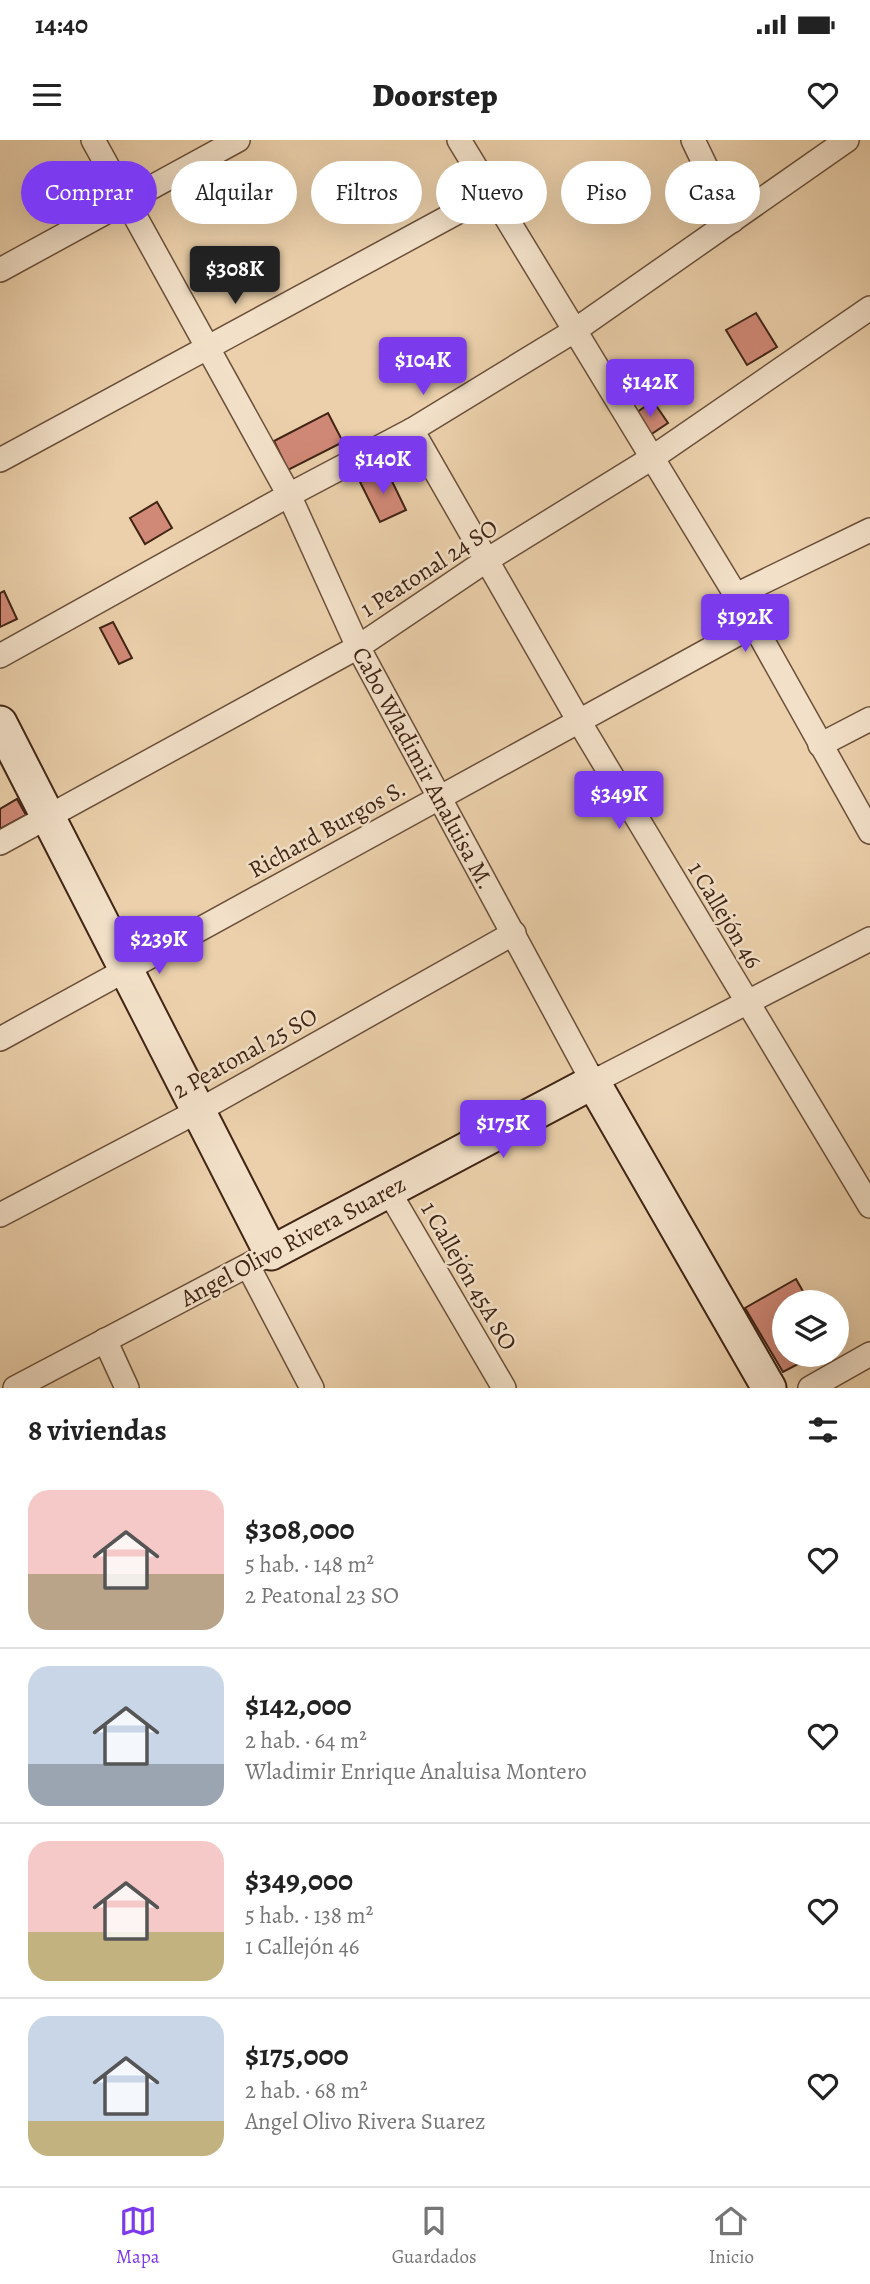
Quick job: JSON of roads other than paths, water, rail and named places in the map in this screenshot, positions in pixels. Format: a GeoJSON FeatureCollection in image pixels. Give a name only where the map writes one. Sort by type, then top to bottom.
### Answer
{"type":"FeatureCollection","features":[{"type":"Feature","properties":{"kind":"street","name":"Cabo Wladimir Analuisa M."},"geometry":{"type":"LineString","coordinates":[[93,140],[105,161]]}},
{"type":"Feature","properties":{"kind":"street"},"geometry":{"type":"LineString","coordinates":[[157,185],[238,140]]}},
{"type":"Feature","properties":{"kind":"street"},"geometry":{"type":"LineString","coordinates":[[459,140],[471,161]]}},
{"type":"Feature","properties":{"kind":"street"},"geometry":{"type":"LineString","coordinates":[[693,140],[703,161]]}},
{"type":"Feature","properties":{"kind":"street"},"geometry":{"type":"LineString","coordinates":[[760,201],[847,140]]}},
{"type":"Feature","properties":{"kind":"street"},"geometry":{"type":"LineString","coordinates":[[0,460],[436,223]]}},
{"type":"Feature","properties":{"kind":"street"},"geometry":{"type":"LineString","coordinates":[[0,270],[86,224]]}},
{"type":"Feature","properties":{"kind":"street","name":"Cabo Wladimir Analuisa M."},"geometry":{"type":"LineString","coordinates":[[139,224],[289,495],[358,647],[593,1082],[769,1388]]}},
{"type":"Feature","properties":{"kind":"street"},"geometry":{"type":"LineString","coordinates":[[509,224],[754,625],[870,832]]}},
{"type":"Feature","properties":{"kind":"street"},"geometry":{"type":"LineString","coordinates":[[0,656],[289,495],[412,430],[573,331],[728,224]]}},
{"type":"Feature","properties":{"kind":"street","name":"1 Peatonal 24 SO"},"geometry":{"type":"LineString","coordinates":[[0,843],[358,647],[487,560],[652,458],[870,308]]}},
{"type":"Feature","properties":{"kind":"street","name":"1 Callejón 46"},"geometry":{"type":"LineString","coordinates":[[412,430],[580,723],[870,1206]]}},
{"type":"Feature","properties":{"kind":"street"},"geometry":{"type":"LineString","coordinates":[[736,595],[870,530]]}},
{"type":"Feature","properties":{"kind":"street","name":"Richard Burgos S."},"geometry":{"type":"LineString","coordinates":[[0,1039],[126,972],[440,796],[580,723],[754,625]]}},
{"type":"Feature","properties":{"kind":"street"},"geometry":{"type":"LineString","coordinates":[[820,745],[870,719]]}},
{"type":"Feature","properties":{"kind":"street"},"geometry":{"type":"LineString","coordinates":[[0,723],[198,1111],[312,1388]]}},
{"type":"Feature","properties":{"kind":"street","name":"2 Peatonal 25 SO"},"geometry":{"type":"LineString","coordinates":[[0,1215],[198,1111],[514,933]]}},
{"type":"Feature","properties":{"kind":"street","name":"Angel Olivo Rivera Suarez"},"geometry":{"type":"LineString","coordinates":[[15,1388],[593,1082],[870,939]]}},
{"type":"Feature","properties":{"kind":"street","name":"1 Callejón 45A SO"},"geometry":{"type":"LineString","coordinates":[[388,1190],[504,1388]]}},
{"type":"Feature","properties":{"kind":"street"},"geometry":{"type":"LineString","coordinates":[[104,1340],[127,1388]]}},
{"type":"Feature","properties":{"kind":"street"},"geometry":{"type":"LineString","coordinates":[[810,1388],[870,1354]]}}]}
